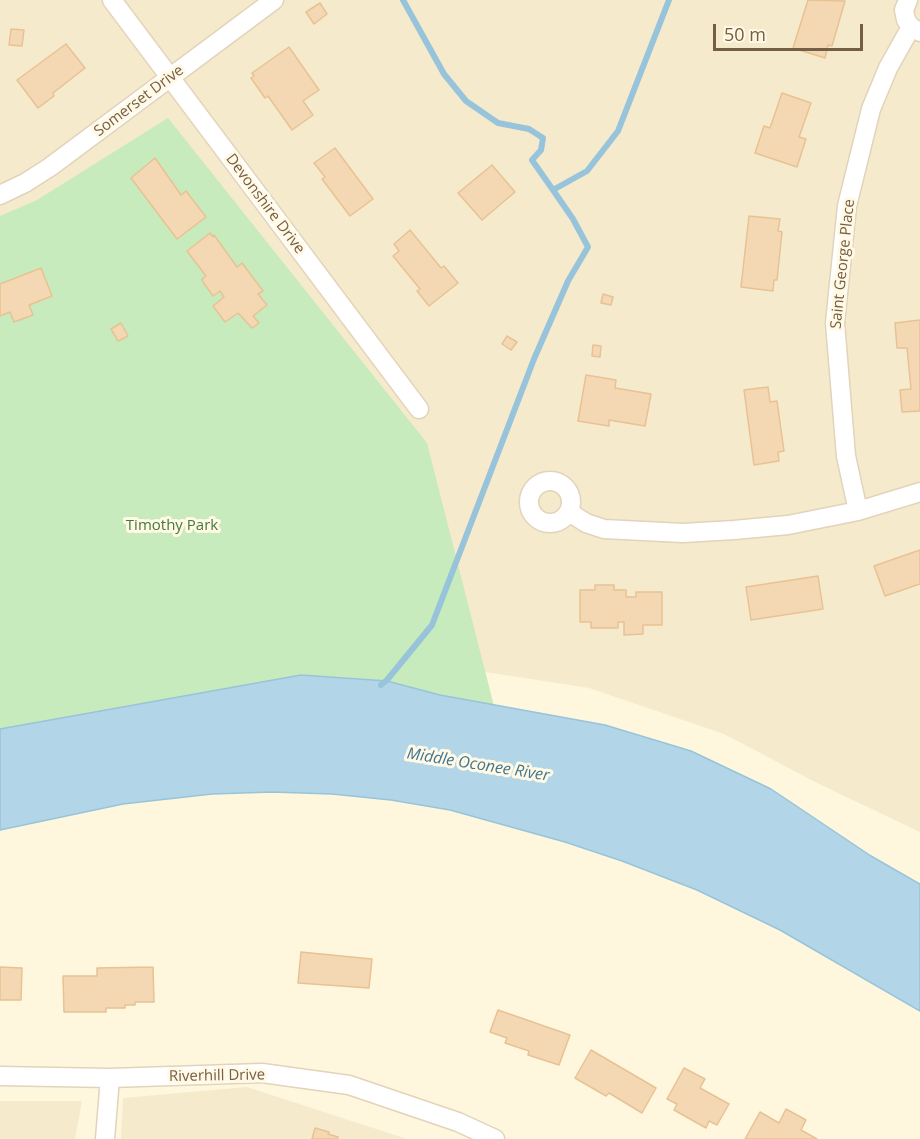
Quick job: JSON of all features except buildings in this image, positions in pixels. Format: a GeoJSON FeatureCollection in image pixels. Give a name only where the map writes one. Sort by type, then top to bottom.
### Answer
{"type":"FeatureCollection","features":[{"type":"Feature","properties":{"kind":"street","name":"Devonshire Drive"},"geometry":{"type":"LineString","coordinates":[[112,0],[418,409]]}},
{"type":"Feature","properties":{"kind":"street","name":"Somerset Drive"},"geometry":{"type":"LineString","coordinates":[[0,195],[50,167],[274,0]]}},
{"type":"Feature","properties":{"kind":"street","name":"Saint George Place"},"geometry":{"type":"LineString","coordinates":[[858,511],[846,456],[835,323],[847,206],[871,109],[888,68],[915,29],[906,20],[904,10],[908,0]]}},
{"type":"Feature","properties":{"kind":"street"},"geometry":{"type":"LineString","coordinates":[[569,512],[586,523],[604,529],[683,533],[788,525],[858,511],[920,492]]}},
{"type":"Feature","properties":{"kind":"street","name":"Riverhill Drive"},"geometry":{"type":"LineString","coordinates":[[0,1076],[110,1078],[262,1073],[349,1085],[458,1122],[495,1139]]}},
{"type":"Feature","properties":{"kind":"street"},"geometry":{"type":"LineString","coordinates":[[105,1139],[110,1078]]}},
{"type":"Feature","properties":{"kind":"shaded area"},"geometry":{"type":"Polygon","coordinates":[[[0,0],[920,0],[920,832],[819,784],[724,734],[589,688],[459,668],[0,407],[0,0]]]}},
{"type":"Feature","properties":{"kind":"shaded area"},"geometry":{"type":"Polygon","coordinates":[[[247,1087],[407,1139],[121,1139],[123,1098],[247,1087]]]}},
{"type":"Feature","properties":{"kind":"shaded area"},"geometry":{"type":"Polygon","coordinates":[[[0,1101],[82,1101],[75,1139],[0,1139],[0,1101]]]}},
{"type":"Feature","properties":{"kind":"green space","name":"Timothy Park"},"geometry":{"type":"Polygon","coordinates":[[[168,118],[427,443],[494,706],[440,695],[301,675],[0,729],[0,216],[37,200],[168,118]]]}},
{"type":"Feature","properties":{"kind":"water","name":"Middle Oconee River"},"geometry":{"type":"Polygon","coordinates":[[[301,675],[387,681],[440,695],[605,725],[691,751],[771,789],[871,856],[920,884],[920,1011],[780,930],[697,890],[565,842],[450,810],[391,800],[332,794],[272,792],[212,794],[123,804],[0,830],[0,729],[301,675]]]}},
{"type":"Feature","properties":{"kind":"waterway"},"geometry":{"type":"LineString","coordinates":[[403,0],[444,74],[466,101],[498,123],[529,129],[543,138],[541,150],[532,160],[553,190]]}},
{"type":"Feature","properties":{"kind":"waterway"},"geometry":{"type":"LineString","coordinates":[[381,685],[432,625],[534,359],[568,281],[588,247],[573,219],[553,190],[587,171],[618,131],[669,0]]}}]}
